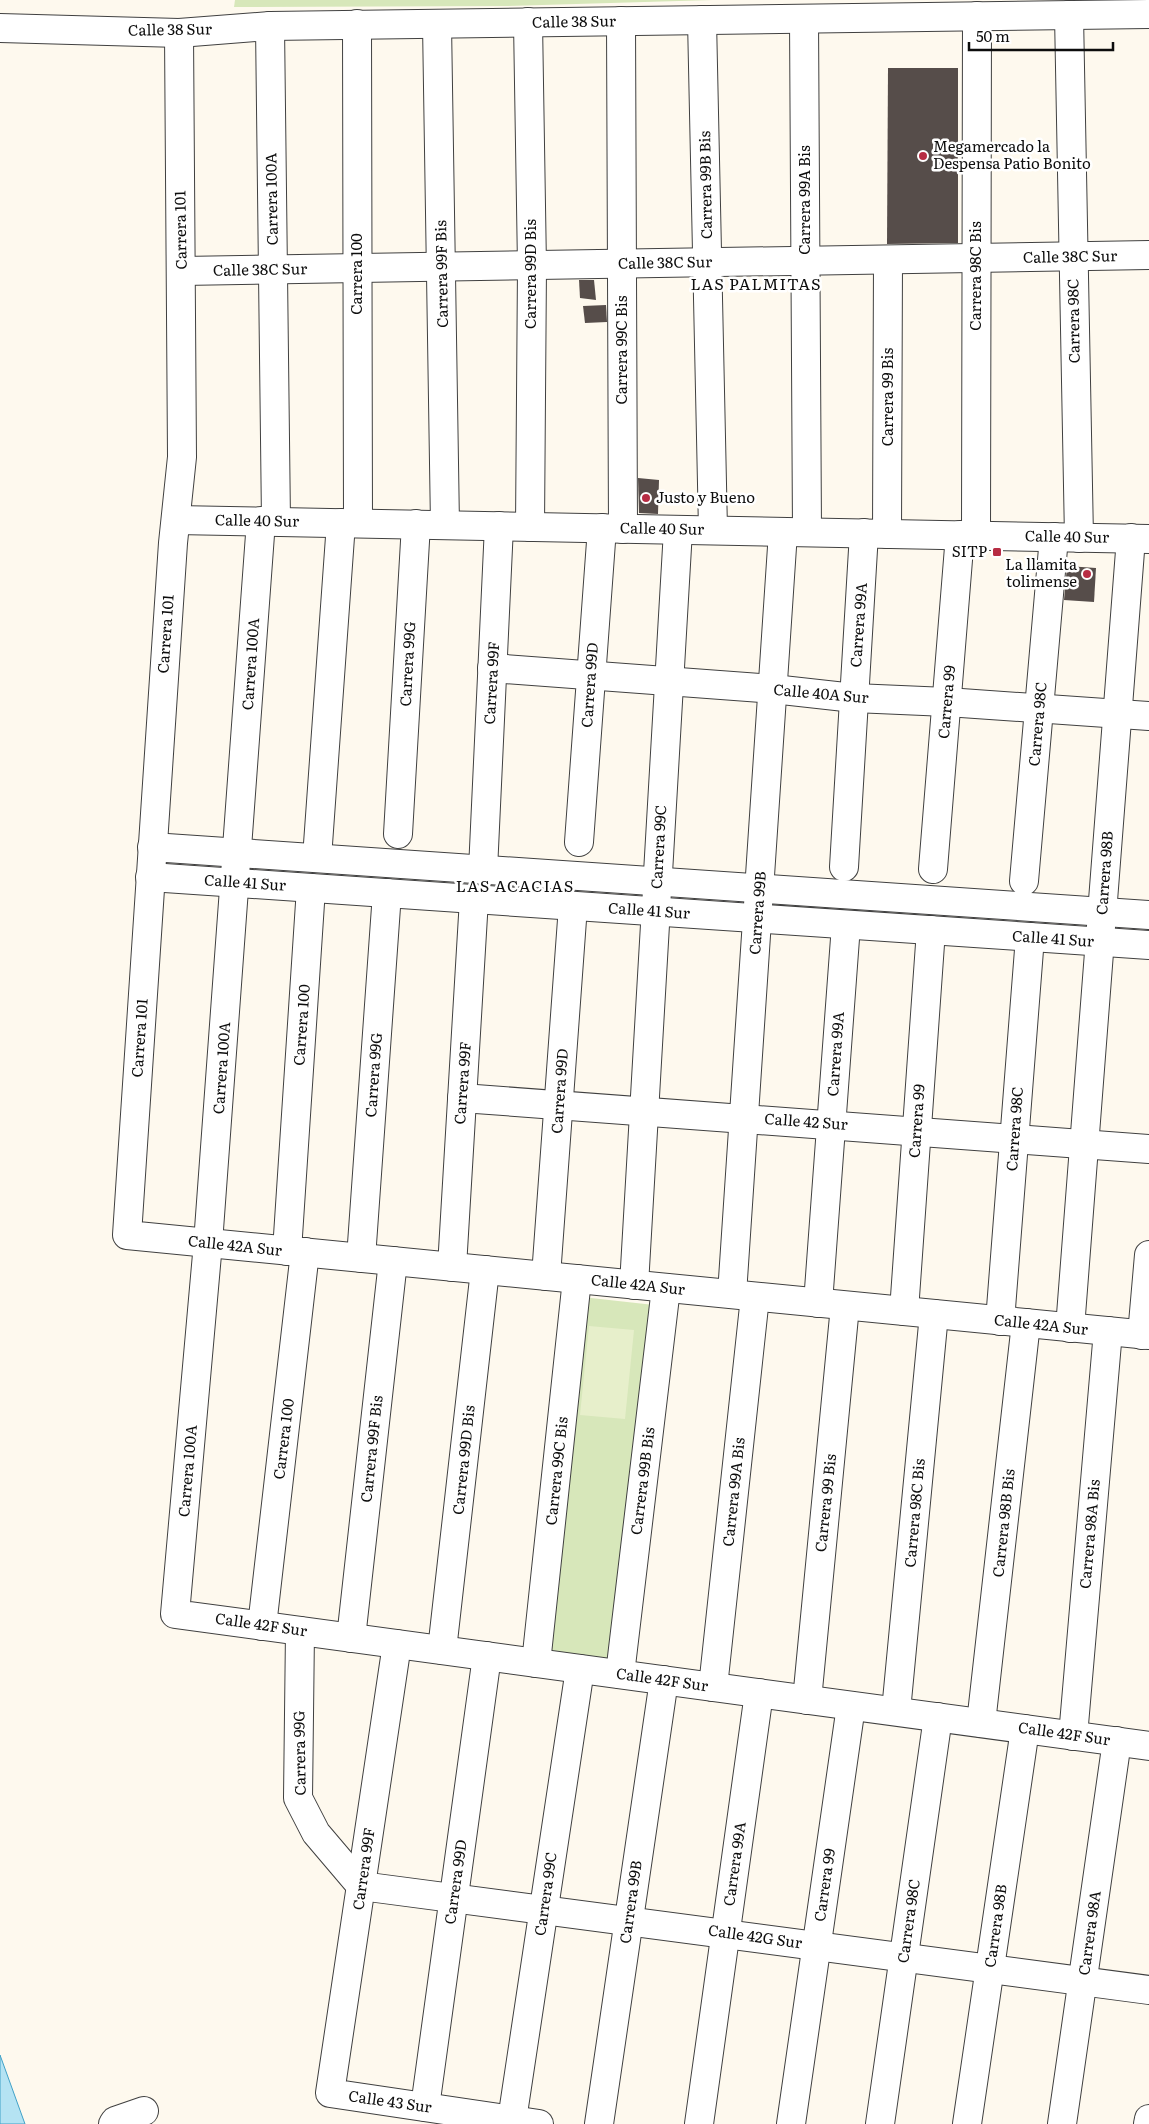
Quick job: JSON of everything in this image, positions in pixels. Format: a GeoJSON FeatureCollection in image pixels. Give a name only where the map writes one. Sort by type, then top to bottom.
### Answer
{"type":"FeatureCollection","features":[{"type":"Feature","properties":{"kind":"street","name":"Calle 38 Sur"},"geometry":{"type":"LineString","coordinates":[[0,28],[178,33],[270,26],[357,24],[1149,14]]}},
{"type":"Feature","properties":{"kind":"street","name":"Carrera 98C"},"geometry":{"type":"LineString","coordinates":[[1024,881],[1040,708],[1066,537],[1072,256],[1068,15]]}},
{"type":"Feature","properties":{"kind":"street","name":"Carrera 98C Bis"},"geometry":{"type":"LineString","coordinates":[[968,535],[976,258],[977,16]]}},
{"type":"Feature","properties":{"kind":"street","name":"Carrera 99A Bis"},"geometry":{"type":"LineString","coordinates":[[795,532],[805,261],[804,19]]}},
{"type":"Feature","properties":{"kind":"street","name":"Carrera 99B Bis"},"geometry":{"type":"LineString","coordinates":[[702,20],[713,530]]}},
{"type":"Feature","properties":{"kind":"street","name":"Carrera 99C Bis"},"geometry":{"type":"LineString","coordinates":[[612,528],[622,264],[621,21]]}},
{"type":"Feature","properties":{"kind":"street","name":"Carrera 99D Bis"},"geometry":{"type":"LineString","coordinates":[[528,22],[532,266],[530,527]]}},
{"type":"Feature","properties":{"kind":"street","name":"Carrera 100"},"geometry":{"type":"LineString","coordinates":[[317,858],[350,523],[358,268],[357,24]]}},
{"type":"Feature","properties":{"kind":"street","name":"Carrera 99F Bis"},"geometry":{"type":"LineString","coordinates":[[437,24],[445,525]]}},
{"type":"Feature","properties":{"kind":"street","name":"Carrera 100A"},"geometry":{"type":"LineString","coordinates":[[175,1614],[208,1243],[238,853],[269,521],[273,270],[270,26]]}},
{"type":"Feature","properties":{"kind":"street","name":"Carrera 101"},"geometry":{"type":"LineString","coordinates":[[127,1235],[152,847],[182,457],[182,272],[178,33]]}},
{"type":"Feature","properties":{"kind":"street","name":"Calle 38C Sur"},"geometry":{"type":"LineString","coordinates":[[182,272],[1149,255]]}},
{"type":"Feature","properties":{"kind":"street","name":"Carrera 99 Bis"},"geometry":{"type":"LineString","coordinates":[[876,534],[888,260]]}},
{"type":"Feature","properties":{"kind":"street","name":"Calle 40 Sur"},"geometry":{"type":"LineString","coordinates":[[176,520],[1140,539]]}},
{"type":"Feature","properties":{"kind":"street","name":"Carrera 99G"},"geometry":{"type":"LineString","coordinates":[[398,834],[416,524]]}},
{"type":"Feature","properties":{"kind":"street","name":"Carrera 99F"},"geometry":{"type":"LineString","coordinates":[[483,870],[499,526]]}},
{"type":"Feature","properties":{"kind":"street","name":"Carrera 99D"},"geometry":{"type":"LineString","coordinates":[[578,842],[591,676],[612,528]]}},
{"type":"Feature","properties":{"kind":"street","name":"Carrera 99C"},"geometry":{"type":"LineString","coordinates":[[634,1285],[678,530]]}},
{"type":"Feature","properties":{"kind":"street","name":"Carrera 99B"},"geometry":{"type":"LineString","coordinates":[[744,1296],[744,1118],[757,918],[773,689],[795,532]]}},
{"type":"Feature","properties":{"kind":"street","name":"Carrera 99A"},"geometry":{"type":"LineString","coordinates":[[844,867],[854,698],[876,534]]}},
{"type":"Feature","properties":{"kind":"street","name":"Carrera 99"},"geometry":{"type":"LineString","coordinates":[[934,869],[947,702],[968,535]]}},
{"type":"Feature","properties":{"kind":"street","name":"Carrera 98B"},"geometry":{"type":"LineString","coordinates":[[1070,1328],[1118,714],[1140,539]]}},
{"type":"Feature","properties":{"kind":"street","name":"Calle 40A Sur"},"geometry":{"type":"LineString","coordinates":[[492,668],[773,689],[854,698],[947,702],[1149,716]]}},
{"type":"Feature","properties":{"kind":"street","name":"Calle 41 Sur"},"geometry":{"type":"LineString","coordinates":[[152,847],[1149,915]]}},
{"type":"Feature","properties":{"kind":"street","name":"Calle 41 Sur"},"geometry":{"type":"LineString","coordinates":[[150,876],[1149,945]]}},
{"type":"Feature","properties":{"kind":"street","name":"Carrera 100"},"geometry":{"type":"LineString","coordinates":[[262,1626],[296,1252],[311,888]]}},
{"type":"Feature","properties":{"kind":"street","name":"Carrera 99G"},"geometry":{"type":"LineString","coordinates":[[361,1258],[387,893]]}},
{"type":"Feature","properties":{"kind":"street","name":"Carrera 99F"},"geometry":{"type":"LineString","coordinates":[[452,1267],[474,899]]}},
{"type":"Feature","properties":{"kind":"street","name":"Carrera 99D"},"geometry":{"type":"LineString","coordinates":[[546,1276],[573,906]]}},
{"type":"Feature","properties":{"kind":"street","name":"Carrera 99A"},"geometry":{"type":"LineString","coordinates":[[818,1303],[846,924]]}},
{"type":"Feature","properties":{"kind":"street","name":"Carrera 99"},"geometry":{"type":"LineString","coordinates":[[904,1311],[931,930]]}},
{"type":"Feature","properties":{"kind":"street","name":"Carrera 98C"},"geometry":{"type":"LineString","coordinates":[[1013,1322],[1014,1138],[1030,937]]}},
{"type":"Feature","properties":{"kind":"street","name":"Calle 42 Sur"},"geometry":{"type":"LineString","coordinates":[[462,1098],[1149,1148]]}},
{"type":"Feature","properties":{"kind":"street","name":"Calle 42A Sur"},"geometry":{"type":"LineString","coordinates":[[127,1235],[1146,1335]]}},
{"type":"Feature","properties":{"kind":"street"},"geometry":{"type":"LineString","coordinates":[[1146,1335],[1149,1255]]}},
{"type":"Feature","properties":{"kind":"street","name":"Carrera 99F Bis"},"geometry":{"type":"LineString","coordinates":[[350,1638],[393,1261]]}},
{"type":"Feature","properties":{"kind":"street","name":"Carrera 99D Bis"},"geometry":{"type":"LineString","coordinates":[[442,1650],[485,1270]]}},
{"type":"Feature","properties":{"kind":"street","name":"Carrera 99C Bis"},"geometry":{"type":"LineString","coordinates":[[536,1663],[578,1279]]}},
{"type":"Feature","properties":{"kind":"street","name":"Carrera 99B Bis"},"geometry":{"type":"LineString","coordinates":[[620,1674],[666,1288]]}},
{"type":"Feature","properties":{"kind":"street","name":"Carrera 99A Bis"},"geometry":{"type":"LineString","coordinates":[[713,1687],[744,1296]]}},
{"type":"Feature","properties":{"kind":"street","name":"Carrera 99 Bis"},"geometry":{"type":"LineString","coordinates":[[807,1700],[845,1306]]}},
{"type":"Feature","properties":{"kind":"street","name":"Carrera 98C Bis"},"geometry":{"type":"LineString","coordinates":[[896,1712],[934,1314]]}},
{"type":"Feature","properties":{"kind":"street","name":"Carrera 98B Bis"},"geometry":{"type":"LineString","coordinates":[[981,1723],[1013,1322]]}},
{"type":"Feature","properties":{"kind":"street","name":"Carrera 98A Bis"},"geometry":{"type":"LineString","coordinates":[[1073,1736],[1108,1331]]}},
{"type":"Feature","properties":{"kind":"street","name":"Calle 42F Sur"},"geometry":{"type":"LineString","coordinates":[[175,1614],[1149,1746]]}},
{"type":"Feature","properties":{"kind":"street","name":"Carrera 99G"},"geometry":{"type":"LineString","coordinates":[[300,1631],[298,1798],[316,1833],[361,1886]]}},
{"type":"Feature","properties":{"kind":"street","name":"Carrera 99F"},"geometry":{"type":"LineString","coordinates":[[330,2093],[397,1644]]}},
{"type":"Feature","properties":{"kind":"street","name":"Carrera 99D"},"geometry":{"type":"LineString","coordinates":[[425,2107],[487,1656]]}},
{"type":"Feature","properties":{"kind":"street","name":"Carrera 99C"},"geometry":{"type":"LineString","coordinates":[[512,2120],[580,1669]]}},
{"type":"Feature","properties":{"kind":"street","name":"Carrera 99B"},"geometry":{"type":"LineString","coordinates":[[599,2124],[664,1680]]}},
{"type":"Feature","properties":{"kind":"street","name":"Carrera 99A"},"geometry":{"type":"LineString","coordinates":[[699,2124],[759,1693]]}},
{"type":"Feature","properties":{"kind":"street","name":"Carrera 99"},"geometry":{"type":"LineString","coordinates":[[791,2124],[851,1706]]}},
{"type":"Feature","properties":{"kind":"street","name":"Carrera 98C"},"geometry":{"type":"LineString","coordinates":[[880,2124],[938,1717]]}},
{"type":"Feature","properties":{"kind":"street","name":"Carrera 98B"},"geometry":{"type":"LineString","coordinates":[[967,2124],[1024,1729]]}},
{"type":"Feature","properties":{"kind":"street","name":"Carrera 98A"},"geometry":{"type":"LineString","coordinates":[[1062,2124],[1117,1742]]}},
{"type":"Feature","properties":{"kind":"street","name":"Calle 42G Sur"},"geometry":{"type":"LineString","coordinates":[[361,1886],[725,1932],[1149,1990]]}},
{"type":"Feature","properties":{"kind":"street","name":"Calle 43 Sur"},"geometry":{"type":"LineString","coordinates":[[330,2093],[539,2124]]}},
{"type":"Feature","properties":{"kind":"street"},"geometry":{"type":"LineString","coordinates":[[113,2124],[115,2121],[144,2111]]}},
{"type":"Feature","properties":{"kind":"street"},"geometry":{"type":"LineString","coordinates":[[1148,2124],[1149,2119]]}},
{"type":"Feature","properties":{"kind":"green space"},"geometry":{"type":"Polygon","coordinates":[[[235,0],[713,0],[506,6],[234,7],[235,0]]]}},
{"type":"Feature","properties":{"kind":"green space"},"geometry":{"type":"Polygon","coordinates":[[[582,1297],[654,1305],[614,1662],[542,1654],[582,1297]]]}},
{"type":"Feature","properties":{"kind":"green space"},"geometry":{"type":"Polygon","coordinates":[[[589,1326],[634,1330],[625,1419],[580,1415],[589,1326]]]}},
{"type":"Feature","properties":{"kind":"water"},"geometry":{"type":"Polygon","coordinates":[[[0,2055],[25,2124],[0,2124],[0,2055]]]}},
{"type":"Feature","properties":{"kind":"building","name":"Megamercado la Despensa Patio Bonito"},"geometry":{"type":"Polygon","coordinates":[[[888,68],[958,68],[958,243],[887,244],[888,68]]]}},
{"type":"Feature","properties":{"kind":"building"},"geometry":{"type":"Polygon","coordinates":[[[579,280],[594,280],[596,300],[580,298],[579,280]]]}},
{"type":"Feature","properties":{"kind":"building"},"geometry":{"type":"Polygon","coordinates":[[[606,305],[607,322],[585,323],[583,306],[606,305]]]}},
{"type":"Feature","properties":{"kind":"building","name":"Justo y Bueno"},"geometry":{"type":"Polygon","coordinates":[[[638,478],[659,480],[658,514],[639,513],[638,478]]]}},
{"type":"Feature","properties":{"kind":"building"},"geometry":{"type":"Polygon","coordinates":[[[1067,566],[1096,568],[1094,602],[1064,600],[1067,566]]]}},
{"type":"Feature","properties":{"kind":"place","name":"Megamercado la Despensa Patio Bonito"},"geometry":{"type":"Point","coordinates":[923,156]}},
{"type":"Feature","properties":{"kind":"place","name":"Justo y Bueno"},"geometry":{"type":"Point","coordinates":[646,498]}},
{"type":"Feature","properties":{"kind":"place","name":"SITP"},"geometry":{"type":"Point","coordinates":[997,552]}},
{"type":"Feature","properties":{"kind":"place","name":"La llamita tolimense"},"geometry":{"type":"Point","coordinates":[1087,574]}},
{"type":"Feature","properties":{"kind":"district","name":"LAS PALMITAS"},"geometry":{"type":"Point","coordinates":[756,284]}},
{"type":"Feature","properties":{"kind":"district","name":"LAS ACACIAS"},"geometry":{"type":"Point","coordinates":[515,886]}}]}
